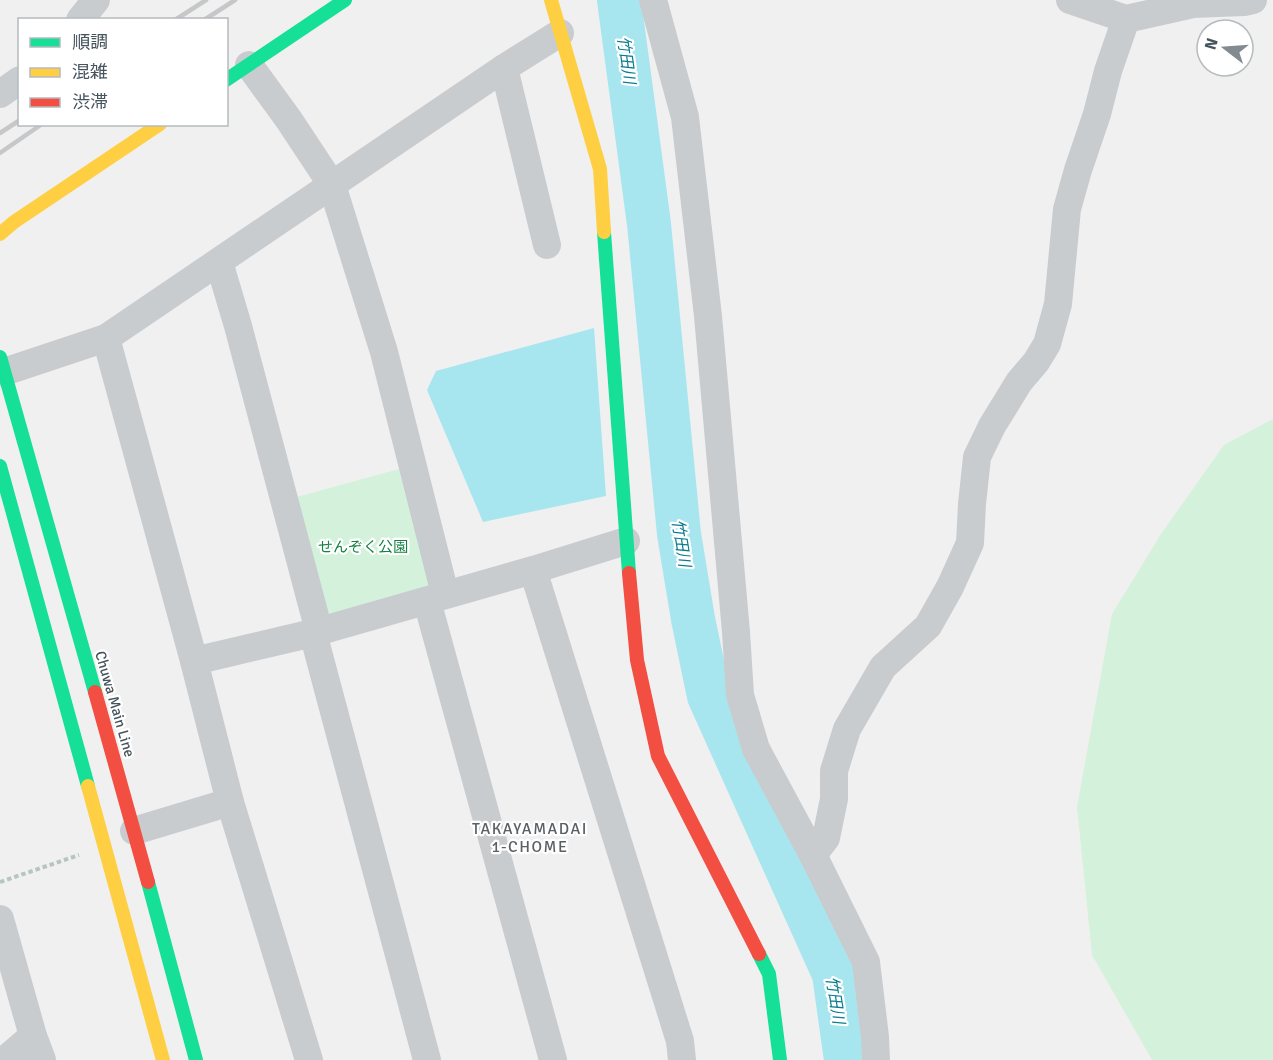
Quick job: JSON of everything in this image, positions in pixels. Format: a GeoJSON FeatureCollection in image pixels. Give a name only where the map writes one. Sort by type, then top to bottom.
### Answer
{"type":"FeatureCollection","features":[{"type":"Feature","properties":{"kind":"street"},"geometry":{"type":"LineString","coordinates":[[65,0],[70,18]]}},
{"type":"Feature","properties":{"kind":"street"},"geometry":{"type":"LineString","coordinates":[[82,18],[96,0]]}},
{"type":"Feature","properties":{"kind":"street"},"geometry":{"type":"LineString","coordinates":[[345,0],[238,72],[289,120],[332,185],[384,352],[436,597],[553,1060]]}},
{"type":"Feature","properties":{"kind":"street"},"geometry":{"type":"LineString","coordinates":[[551,0],[600,169],[626,541],[637,660],[658,756],[769,974],[780,1060]]}},
{"type":"Feature","properties":{"kind":"street"},"geometry":{"type":"LineString","coordinates":[[653,0],[685,117],[708,316],[740,695],[756,749],[813,855],[866,962],[876,1060]]}},
{"type":"Feature","properties":{"kind":"street"},"geometry":{"type":"LineString","coordinates":[[1070,0],[1126,18],[1193,4],[1253,0]]}},
{"type":"Feature","properties":{"kind":"street"},"geometry":{"type":"LineString","coordinates":[[813,855],[826,838],[834,799],[834,771],[847,729],[883,667],[927,626],[950,587],[970,543],[977,457],[992,426],[1019,382],[1036,362],[1047,344],[1058,304],[1067,209],[1126,18]]}},
{"type":"Feature","properties":{"kind":"street"},"geometry":{"type":"LineString","coordinates":[[2,365],[106,338],[504,68],[560,33]]}},
{"type":"Feature","properties":{"kind":"street"},"geometry":{"type":"LineString","coordinates":[[504,68],[547,245]]}},
{"type":"Feature","properties":{"kind":"street"},"geometry":{"type":"LineString","coordinates":[[0,94],[18,81]]}},
{"type":"Feature","properties":{"kind":"street"},"geometry":{"type":"LineString","coordinates":[[0,234],[14,222],[157,126]]}},
{"type":"Feature","properties":{"kind":"street"},"geometry":{"type":"LineString","coordinates":[[219,262],[238,326],[427,1060]]}},
{"type":"Feature","properties":{"kind":"street"},"geometry":{"type":"LineString","coordinates":[[106,338],[230,802],[309,1060]]}},
{"type":"Feature","properties":{"kind":"street","name":"Chuwa Main Line"},"geometry":{"type":"LineString","coordinates":[[2,365],[134,831],[196,1060]]}},
{"type":"Feature","properties":{"kind":"street"},"geometry":{"type":"LineString","coordinates":[[0,466],[163,1060]]}},
{"type":"Feature","properties":{"kind":"street"},"geometry":{"type":"LineString","coordinates":[[194,661],[316,632],[534,570],[626,541]]}},
{"type":"Feature","properties":{"kind":"street"},"geometry":{"type":"LineString","coordinates":[[534,570],[680,1041],[682,1060]]}},
{"type":"Feature","properties":{"kind":"street"},"geometry":{"type":"LineString","coordinates":[[134,831],[230,802]]}},
{"type":"Feature","properties":{"kind":"street"},"geometry":{"type":"LineString","coordinates":[[0,919],[38,1048],[5,1060]]}},
{"type":"Feature","properties":{"kind":"path"},"geometry":{"type":"LineString","coordinates":[[0,882],[79,855]]}},
{"type":"Feature","properties":{"kind":"green space"},"geometry":{"type":"Polygon","coordinates":[[[1273,419],[1273,1060],[1152,1060],[1092,955],[1077,807],[1112,614],[1161,534],[1224,445],[1273,419]]]}},
{"type":"Feature","properties":{"kind":"green space","name":"せんぞく公園"},"geometry":{"type":"Polygon","coordinates":[[[399,469],[436,590],[323,622],[293,498],[399,469]]]}},
{"type":"Feature","properties":{"kind":"water"},"geometry":{"type":"Polygon","coordinates":[[[594,328],[606,496],[483,522],[427,390],[436,371],[594,328]]]}},
{"type":"Feature","properties":{"kind":"waterway","name":"竹田川"},"geometry":{"type":"LineString","coordinates":[[619,0],[649,224],[679,534],[709,696],[834,974],[846,1060]]}},
{"type":"Feature","properties":{"kind":"railway"},"geometry":{"type":"LineString","coordinates":[[178,18],[206,0]]}},
{"type":"Feature","properties":{"kind":"railway"},"geometry":{"type":"LineString","coordinates":[[207,18],[235,0]]}},
{"type":"Feature","properties":{"kind":"railway"},"geometry":{"type":"LineString","coordinates":[[0,133],[18,121]]}},
{"type":"Feature","properties":{"kind":"railway"},"geometry":{"type":"LineString","coordinates":[[0,153],[39,126]]}},
{"type":"Feature","properties":{"kind":"traffic: fast"},"geometry":{"type":"LineString","coordinates":[[228,79],[345,0]]}},
{"type":"Feature","properties":{"kind":"traffic: fast"},"geometry":{"type":"LineString","coordinates":[[604,232],[629,573]]}},
{"type":"Feature","properties":{"kind":"traffic: fast"},"geometry":{"type":"LineString","coordinates":[[0,357],[95,692]]}},
{"type":"Feature","properties":{"kind":"traffic: fast"},"geometry":{"type":"LineString","coordinates":[[0,466],[88,786]]}},
{"type":"Feature","properties":{"kind":"traffic: fast"},"geometry":{"type":"LineString","coordinates":[[148,882],[196,1060]]}},
{"type":"Feature","properties":{"kind":"traffic: fast"},"geometry":{"type":"LineString","coordinates":[[759,954],[769,974],[780,1060]]}},
{"type":"Feature","properties":{"kind":"traffic: slow"},"geometry":{"type":"LineString","coordinates":[[551,0],[600,169],[604,232]]}},
{"type":"Feature","properties":{"kind":"traffic: slow"},"geometry":{"type":"LineString","coordinates":[[0,234],[14,222],[157,126]]}},
{"type":"Feature","properties":{"kind":"traffic: slow"},"geometry":{"type":"LineString","coordinates":[[88,786],[163,1060]]}},
{"type":"Feature","properties":{"kind":"traffic: jam"},"geometry":{"type":"LineString","coordinates":[[629,573],[637,660],[658,756],[759,954]]}},
{"type":"Feature","properties":{"kind":"traffic: jam"},"geometry":{"type":"LineString","coordinates":[[95,692],[148,882]]}},
{"type":"Feature","properties":{"kind":"district","name":"TAKAYAMADAI 1-CHOME"},"geometry":{"type":"Point","coordinates":[530,837]}}]}
